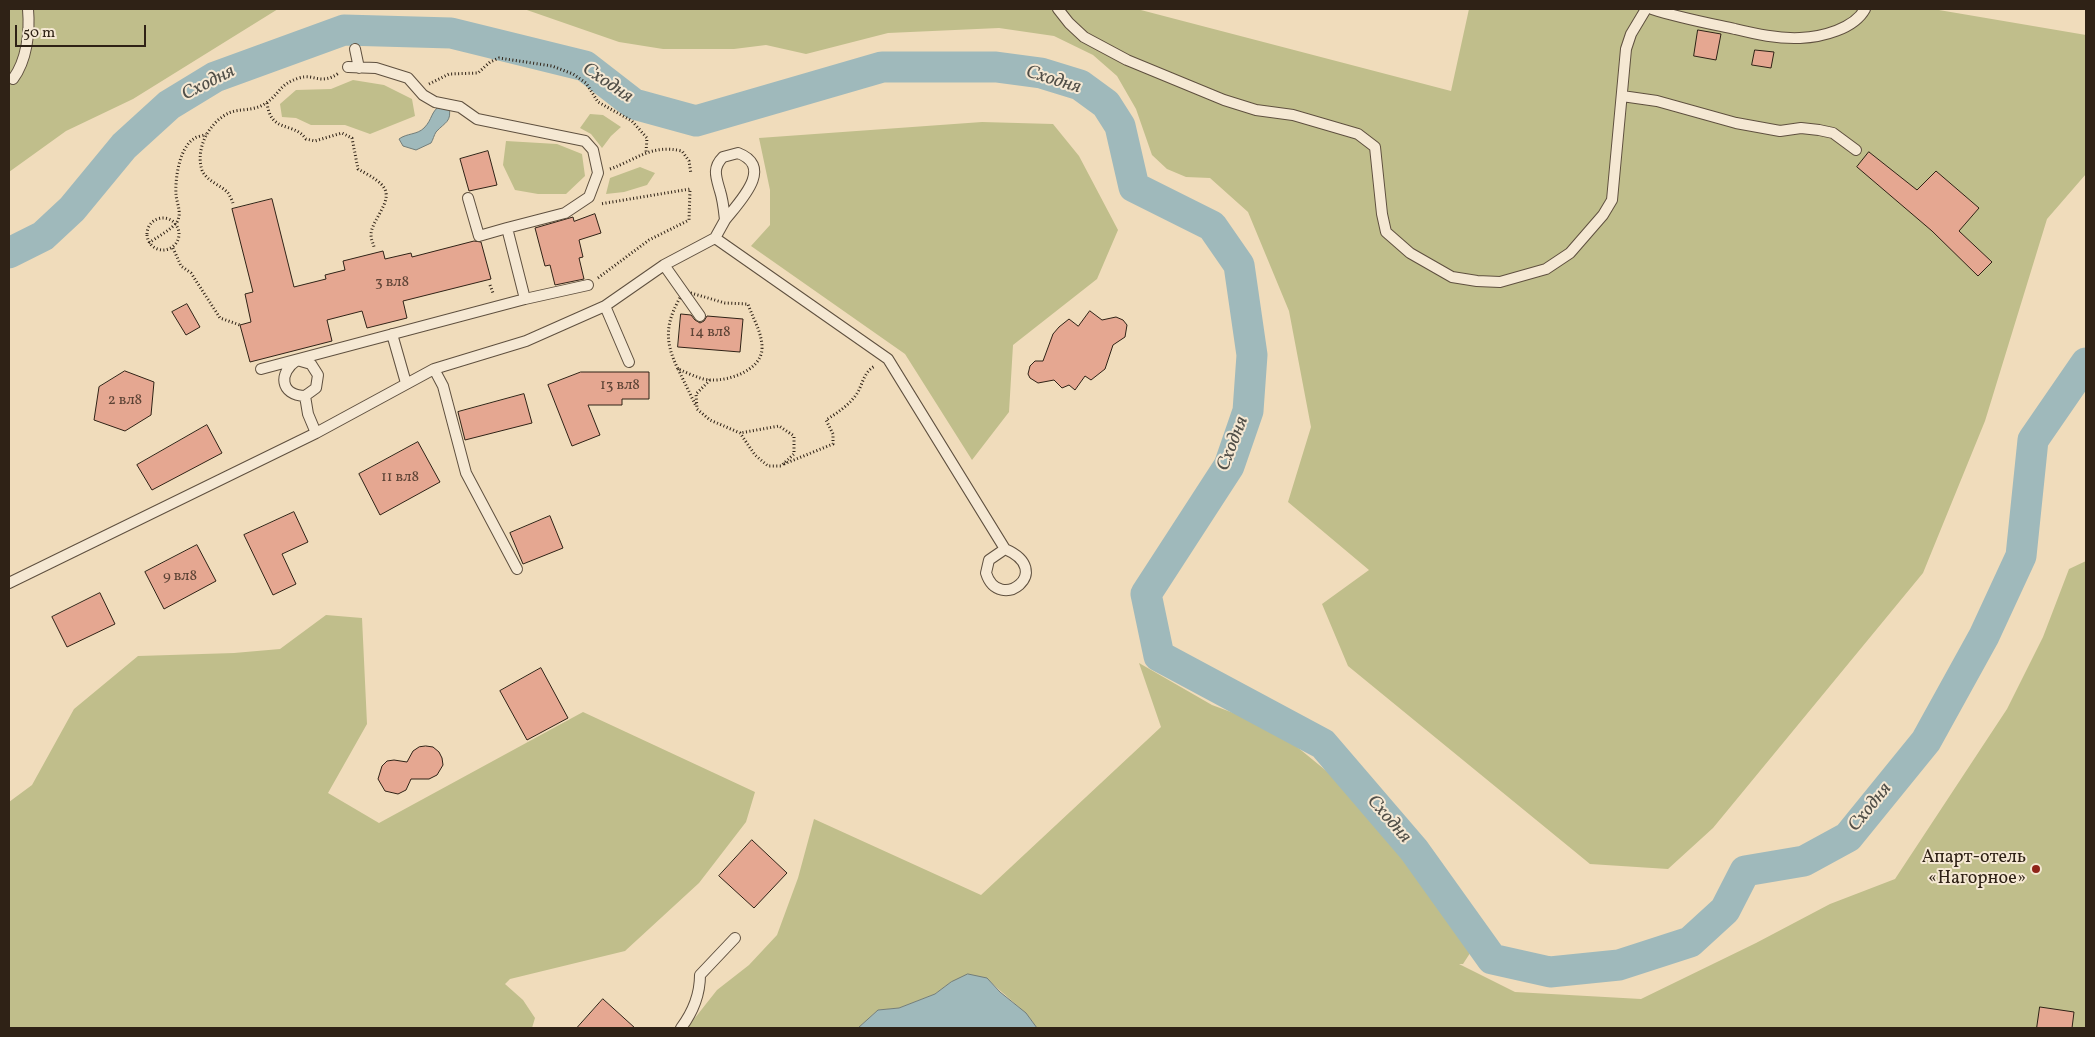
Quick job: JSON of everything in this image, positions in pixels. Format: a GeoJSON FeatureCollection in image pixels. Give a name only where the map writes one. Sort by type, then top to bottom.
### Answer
{"type":"FeatureCollection","features":[{"type":"Feature","properties":{"kind":"lane"},"geometry":{"type":"LineString","coordinates":[[13,79],[22,67],[30,9]]}},
{"type":"Feature","properties":{"kind":"lane"},"geometry":{"type":"LineString","coordinates":[[1058,9],[1084,37],[1127,60],[1256,110],[1293,115],[1358,134],[1375,147],[1382,214],[1386,232],[1410,253],[1452,277],[1500,282],[1546,268],[1570,253],[1603,215],[1612,200],[1626,49],[1631,34],[1646,9]]}},
{"type":"Feature","properties":{"kind":"lane"},"geometry":{"type":"LineString","coordinates":[[1652,9],[1680,18],[1774,37],[1800,38],[1820,35],[1844,27],[1857,19],[1865,9]]}},
{"type":"Feature","properties":{"kind":"lane"},"geometry":{"type":"LineString","coordinates":[[355,49],[359,68]]}},
{"type":"Feature","properties":{"kind":"lane"},"geometry":{"type":"LineString","coordinates":[[348,67],[376,68],[408,78],[423,95],[435,102],[460,107],[477,119],[585,140],[593,150],[598,173],[589,197],[566,212],[479,236],[468,198]]}},
{"type":"Feature","properties":{"kind":"lane"},"geometry":{"type":"LineString","coordinates":[[1622,96],[1657,101],[1736,123],[1773,130],[1801,128],[1819,130],[1833,134],[1856,150]]}},
{"type":"Feature","properties":{"kind":"lane"},"geometry":{"type":"LineString","coordinates":[[9,582],[316,433],[434,369],[526,341],[604,306],[664,265],[715,238],[725,220],[746,193],[755,176],[751,161],[738,153],[723,157],[715,168],[715,176],[720,191],[725,220]]}},
{"type":"Feature","properties":{"kind":"lane"},"geometry":{"type":"LineString","coordinates":[[506,228],[525,299]]}},
{"type":"Feature","properties":{"kind":"lane"},"geometry":{"type":"LineString","coordinates":[[715,238],[888,359],[1005,549],[1022,559],[1026,573],[1023,582],[1017,588],[1009,591],[1000,590],[992,586],[986,573],[989,560],[1005,549]]}},
{"type":"Feature","properties":{"kind":"lane"},"geometry":{"type":"LineString","coordinates":[[664,265],[700,316]]}},
{"type":"Feature","properties":{"kind":"lane"},"geometry":{"type":"LineString","coordinates":[[261,369],[525,299],[588,285]]}},
{"type":"Feature","properties":{"kind":"lane"},"geometry":{"type":"LineString","coordinates":[[604,306],[629,362]]}},
{"type":"Feature","properties":{"kind":"lane"},"geometry":{"type":"LineString","coordinates":[[392,334],[406,383]]}},
{"type":"Feature","properties":{"kind":"lane"},"geometry":{"type":"LineString","coordinates":[[297,360],[310,364],[318,375],[316,388],[305,396],[292,393],[287,389],[284,382],[286,369],[297,360]]}},
{"type":"Feature","properties":{"kind":"lane"},"geometry":{"type":"LineString","coordinates":[[434,369],[443,386],[466,474],[517,569]]}},
{"type":"Feature","properties":{"kind":"lane"},"geometry":{"type":"LineString","coordinates":[[305,396],[308,414],[316,433]]}},
{"type":"Feature","properties":{"kind":"lane"},"geometry":{"type":"LineString","coordinates":[[681,1028],[693,1011],[700,989],[700,976],[736,938]]}},
{"type":"Feature","properties":{"kind":"path"},"geometry":{"type":"LineString","coordinates":[[416,87],[426,86],[449,74],[478,73],[490,62],[500,58],[552,66],[586,83],[598,102],[632,121],[647,138],[646,152]]}},
{"type":"Feature","properties":{"kind":"path"},"geometry":{"type":"LineString","coordinates":[[233,203],[227,192],[203,173],[199,157],[207,134],[214,125],[230,112],[249,111],[267,103],[282,86],[301,77],[323,80],[333,77],[348,67]]}},
{"type":"Feature","properties":{"kind":"path"},"geometry":{"type":"LineString","coordinates":[[267,103],[269,114],[277,124],[300,132],[306,139],[315,141],[342,134],[352,138],[358,169],[383,185],[387,197],[384,206],[374,221],[370,236],[374,247]]}},
{"type":"Feature","properties":{"kind":"path"},"geometry":{"type":"LineString","coordinates":[[149,243],[175,224],[178,219],[180,208],[176,197],[176,176],[182,156],[194,139],[207,134]]}},
{"type":"Feature","properties":{"kind":"path"},"geometry":{"type":"LineString","coordinates":[[598,173],[631,162],[646,152],[668,148],[682,151],[689,161],[691,174]]}},
{"type":"Feature","properties":{"kind":"path"},"geometry":{"type":"LineString","coordinates":[[577,205],[610,204],[690,189],[689,220],[649,240],[588,285]]}},
{"type":"Feature","properties":{"kind":"path"},"geometry":{"type":"LineString","coordinates":[[173,248],[161,250],[149,243],[146,231],[154,220],[165,218],[175,224],[179,235],[173,248],[181,266],[191,273],[220,318],[240,325]]}},
{"type":"Feature","properties":{"kind":"path"},"geometry":{"type":"LineString","coordinates":[[678,369],[710,380],[733,377],[753,367],[762,351],[760,332],[748,304],[725,303],[684,291],[672,311],[668,341],[670,354],[697,409],[710,420],[740,433],[755,455],[768,466],[781,466],[834,444],[826,420],[843,409],[856,394],[869,369],[888,359]]}},
{"type":"Feature","properties":{"kind":"path"},"geometry":{"type":"LineString","coordinates":[[697,409],[696,394],[710,380]]}},
{"type":"Feature","properties":{"kind":"path"},"geometry":{"type":"LineString","coordinates":[[740,433],[779,426],[794,436],[794,454],[781,466]]}},
{"type":"Feature","properties":{"kind":"shaded area"},"geometry":{"type":"Polygon","coordinates":[[[9,9],[278,9],[133,99],[66,131],[9,172],[9,9]]]}},
{"type":"Feature","properties":{"kind":"shaded area"},"geometry":{"type":"Polygon","coordinates":[[[524,9],[1137,9],[1451,91],[1469,9],[1933,9],[2086,35],[2086,174],[2047,219],[1985,421],[1923,573],[1713,828],[1668,869],[1590,864],[1348,666],[1322,604],[1369,570],[1288,502],[1311,427],[1289,311],[1248,212],[1210,178],[1186,177],[1167,169],[1152,155],[1136,109],[1117,76],[1093,55],[1054,36],[999,28],[888,33],[806,54],[766,45],[734,49],[663,49],[619,42],[524,9]]]}},
{"type":"Feature","properties":{"kind":"shaded area"},"geometry":{"type":"Polygon","coordinates":[[[353,80],[384,85],[412,99],[415,116],[370,134],[345,125],[311,125],[296,118],[282,117],[280,104],[296,90],[331,89],[353,80]]]}},
{"type":"Feature","properties":{"kind":"shaded area"},"geometry":{"type":"Polygon","coordinates":[[[590,114],[603,115],[621,127],[602,148],[591,134],[580,128],[590,114]]]}},
{"type":"Feature","properties":{"kind":"shaded area"},"geometry":{"type":"Polygon","coordinates":[[[982,122],[1053,124],[1079,156],[1118,230],[1097,279],[1013,345],[1009,412],[972,460],[905,354],[751,246],[770,225],[770,190],[759,138],[982,122]]]}},
{"type":"Feature","properties":{"kind":"shaded area"},"geometry":{"type":"Polygon","coordinates":[[[506,141],[557,144],[582,154],[585,176],[566,194],[538,194],[515,190],[503,165],[506,141]]]}},
{"type":"Feature","properties":{"kind":"shaded area"},"geometry":{"type":"Polygon","coordinates":[[[640,167],[655,173],[647,185],[624,192],[606,194],[610,178],[640,167]]]}},
{"type":"Feature","properties":{"kind":"shaded area"},"geometry":{"type":"Polygon","coordinates":[[[2086,561],[2086,1028],[1037,1028],[1020,1008],[987,978],[951,982],[935,994],[899,1008],[878,1010],[858,1028],[687,1028],[717,990],[749,965],[777,935],[798,878],[814,819],[981,895],[1161,727],[1139,663],[1212,705],[1274,728],[1335,778],[1400,848],[1474,947],[1463,964],[1459,964],[1515,992],[1641,999],[1756,943],[1830,904],[1895,879],[2007,709],[2043,637],[2069,569],[2086,561]]]}},
{"type":"Feature","properties":{"kind":"shaded area"},"geometry":{"type":"Polygon","coordinates":[[[326,615],[362,618],[367,724],[328,793],[379,823],[583,712],[755,792],[746,822],[699,883],[625,951],[510,979],[505,984],[523,1000],[535,1018],[532,1028],[9,1028],[9,802],[32,785],[74,709],[138,656],[234,653],[280,649],[326,615]]]}},
{"type":"Feature","properties":{"kind":"water"},"geometry":{"type":"Polygon","coordinates":[[[441,105],[449,107],[449,119],[436,132],[431,143],[416,150],[403,146],[399,139],[421,130],[427,125],[435,110],[441,105]]]}},
{"type":"Feature","properties":{"kind":"water"},"geometry":{"type":"Polygon","coordinates":[[[968,974],[987,978],[1000,992],[1026,1013],[1037,1028],[858,1028],[878,1010],[899,1008],[935,994],[951,982],[968,974]]]}},
{"type":"Feature","properties":{"kind":"building"},"geometry":{"type":"Polygon","coordinates":[[[1698,30],[1721,34],[1716,60],[1694,56],[1698,30]]]}},
{"type":"Feature","properties":{"kind":"building"},"geometry":{"type":"Polygon","coordinates":[[[1755,50],[1774,52],[1771,68],[1752,65],[1755,50]]]}},
{"type":"Feature","properties":{"kind":"building"},"geometry":{"type":"Polygon","coordinates":[[[488,151],[497,185],[469,191],[460,159],[488,151]]]}},
{"type":"Feature","properties":{"kind":"building"},"geometry":{"type":"Polygon","coordinates":[[[1869,152],[1917,190],[1936,171],[1979,208],[1959,231],[1992,262],[1978,276],[1932,231],[1857,167],[1869,152]]]}},
{"type":"Feature","properties":{"kind":"building"},"geometry":{"type":"Polygon","coordinates":[[[272,199],[294,287],[326,279],[325,275],[345,270],[343,261],[383,251],[385,259],[411,253],[412,257],[474,241],[481,242],[491,279],[403,301],[407,318],[367,328],[362,311],[327,320],[332,341],[250,362],[240,325],[251,322],[245,294],[253,292],[232,209],[272,199]]]}},
{"type":"Feature","properties":{"kind":"building"},"geometry":{"type":"Polygon","coordinates":[[[595,214],[601,233],[579,240],[583,257],[579,258],[584,279],[555,285],[550,265],[545,266],[535,228],[573,217],[574,221],[595,214]]]}},
{"type":"Feature","properties":{"kind":"building"},"geometry":{"type":"Polygon","coordinates":[[[187,304],[200,327],[186,335],[172,312],[187,304]]]}},
{"type":"Feature","properties":{"kind":"building"},"geometry":{"type":"Polygon","coordinates":[[[1090,311],[1102,320],[1116,317],[1123,320],[1127,325],[1125,337],[1113,345],[1105,369],[1091,380],[1085,376],[1075,390],[1069,385],[1062,388],[1054,380],[1038,383],[1030,378],[1028,374],[1030,366],[1035,361],[1043,361],[1053,334],[1059,327],[1069,319],[1078,326],[1090,311]]]}},
{"type":"Feature","properties":{"kind":"building"},"geometry":{"type":"Polygon","coordinates":[[[681,314],[691,315],[700,323],[707,316],[743,319],[740,352],[678,347],[681,314]]]}},
{"type":"Feature","properties":{"kind":"building"},"geometry":{"type":"Polygon","coordinates":[[[125,371],[154,382],[151,415],[125,431],[94,420],[99,387],[125,371]]]}},
{"type":"Feature","properties":{"kind":"building"},"geometry":{"type":"Polygon","coordinates":[[[581,372],[649,372],[649,399],[622,399],[622,405],[588,405],[600,435],[572,446],[548,385],[581,372]]]}},
{"type":"Feature","properties":{"kind":"building"},"geometry":{"type":"Polygon","coordinates":[[[524,394],[532,423],[465,440],[458,412],[524,394]]]}},
{"type":"Feature","properties":{"kind":"building"},"geometry":{"type":"Polygon","coordinates":[[[207,425],[222,453],[152,490],[137,465],[207,425]]]}},
{"type":"Feature","properties":{"kind":"building"},"geometry":{"type":"Polygon","coordinates":[[[418,442],[440,482],[380,515],[359,474],[418,442]]]}},
{"type":"Feature","properties":{"kind":"building"},"geometry":{"type":"Polygon","coordinates":[[[294,512],[308,542],[282,554],[296,584],[273,595],[244,535],[294,512]]]}},
{"type":"Feature","properties":{"kind":"building"},"geometry":{"type":"Polygon","coordinates":[[[550,516],[563,548],[523,564],[510,533],[550,516]]]}},
{"type":"Feature","properties":{"kind":"building"},"geometry":{"type":"Polygon","coordinates":[[[197,545],[216,581],[164,609],[145,572],[197,545]]]}},
{"type":"Feature","properties":{"kind":"building"},"geometry":{"type":"Polygon","coordinates":[[[100,593],[115,624],[67,647],[52,617],[100,593]]]}},
{"type":"Feature","properties":{"kind":"building"},"geometry":{"type":"Polygon","coordinates":[[[541,668],[568,718],[527,740],[500,691],[541,668]]]}},
{"type":"Feature","properties":{"kind":"building"},"geometry":{"type":"Polygon","coordinates":[[[419,747],[433,747],[442,758],[443,765],[437,775],[429,779],[411,779],[406,790],[398,794],[385,791],[378,779],[382,766],[387,761],[407,762],[413,751],[419,747]]]}},
{"type":"Feature","properties":{"kind":"building"},"geometry":{"type":"Polygon","coordinates":[[[752,840],[787,873],[754,908],[719,876],[752,840]]]}},
{"type":"Feature","properties":{"kind":"building"},"geometry":{"type":"Polygon","coordinates":[[[603,999],[635,1028],[577,1028],[603,999]]]}},
{"type":"Feature","properties":{"kind":"building"},"geometry":{"type":"Polygon","coordinates":[[[2040,1007],[2074,1012],[2072,1028],[2037,1028],[2040,1007]]]}},
{"type":"Feature","properties":{"kind":"waterway","name":"Сходня"},"geometry":{"type":"LineString","coordinates":[[9,253],[43,236],[72,209],[124,146],[169,105],[215,77],[344,30],[451,33],[585,66],[634,104],[696,121],[882,67],[996,67],[1041,73],[1080,85],[1106,104],[1120,126],[1134,187],[1212,226],[1239,265],[1252,355],[1248,411],[1229,466],[1146,594],[1159,656],[1323,744],[1414,850],[1492,959],[1550,972],[1619,965],[1690,942],[1725,910],[1745,871],[1804,861],[1848,837],[1926,741],[1984,636],[2021,556],[2033,440],[2086,363]]}},
{"type":"Feature","properties":{"kind":"place","name":"Апарт-отель «Нагорное»"},"geometry":{"type":"Point","coordinates":[2036,869]}}]}
